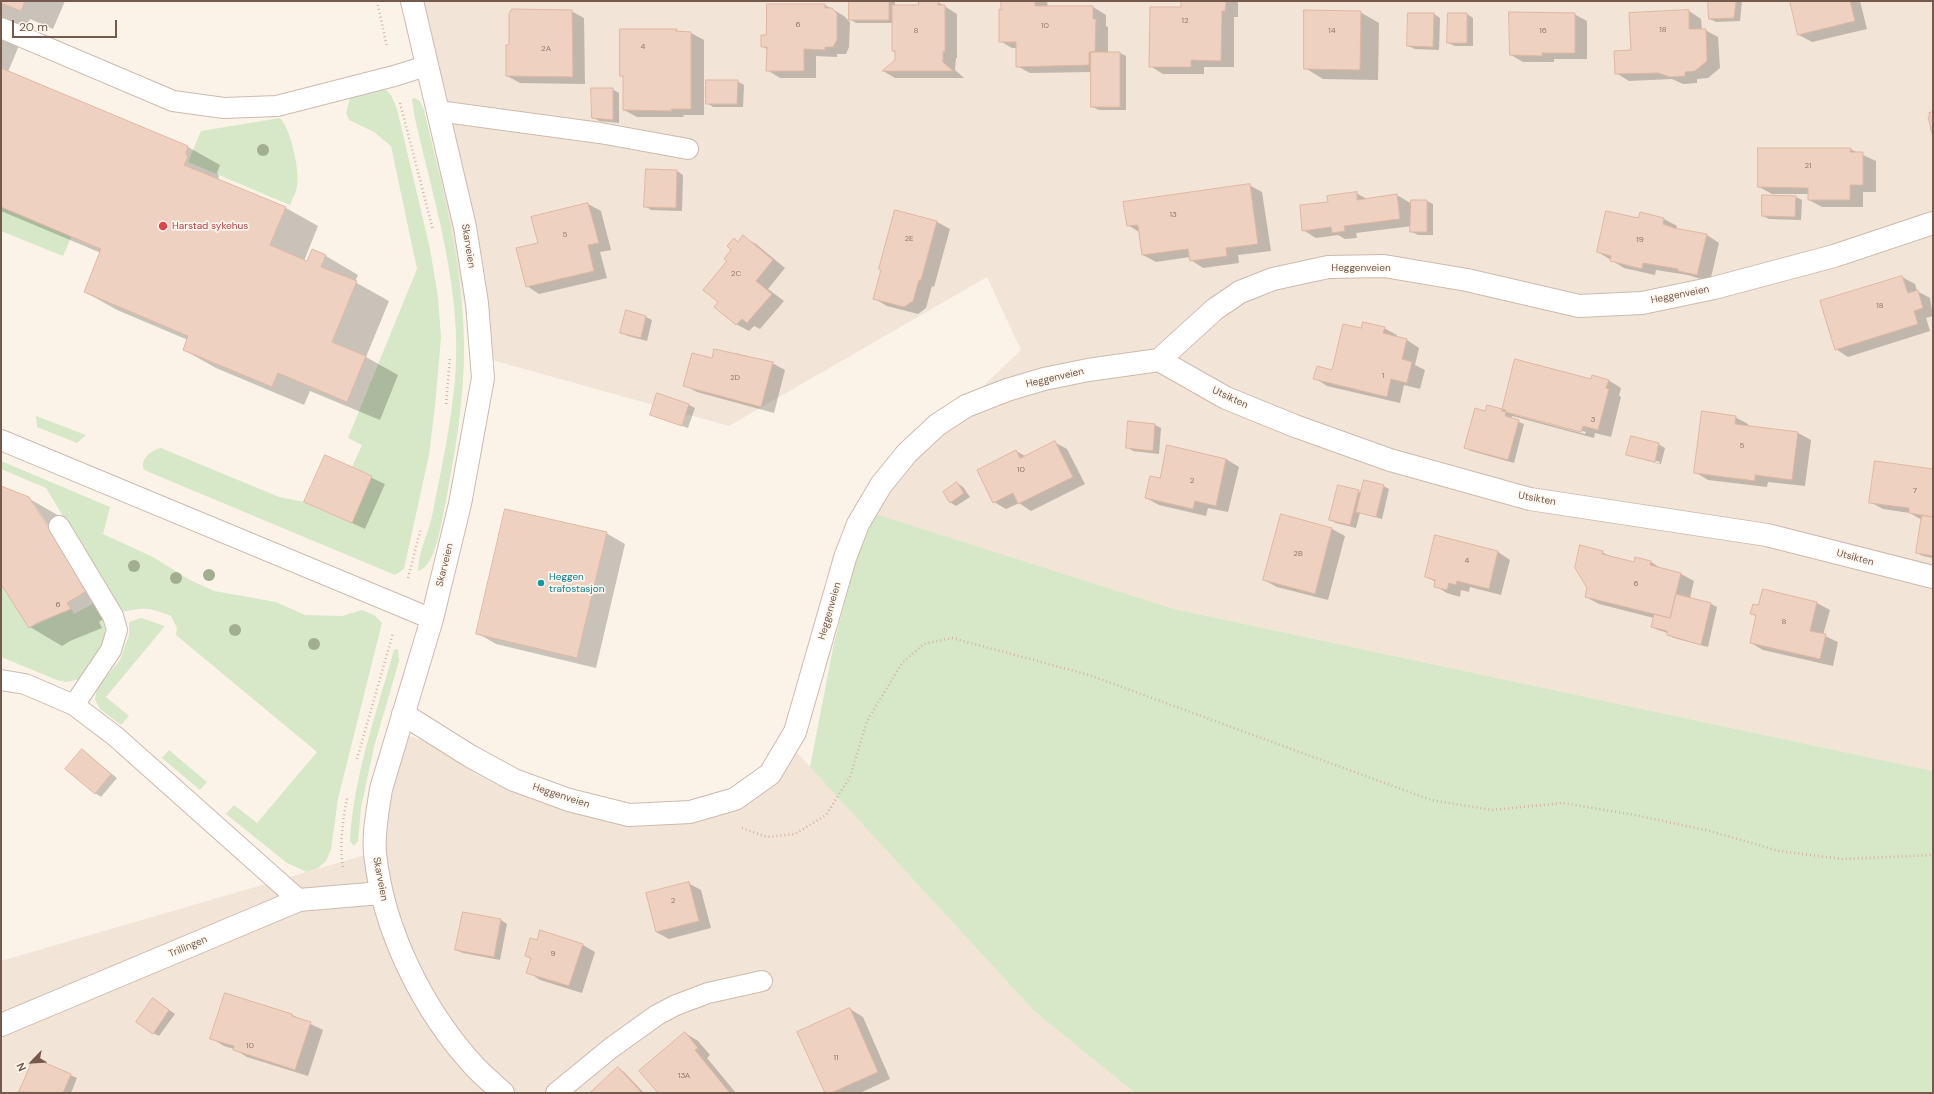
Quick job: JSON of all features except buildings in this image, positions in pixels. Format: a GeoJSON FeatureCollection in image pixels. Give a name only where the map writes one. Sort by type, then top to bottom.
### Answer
{"type":"FeatureCollection","features":[{"type":"Feature","properties":{"kind":"street","name":"Skarveien"},"geometry":{"type":"LineString","coordinates":[[412,1],[426,66],[465,227],[477,303],[482,378],[460,504],[432,619],[381,789],[376,818],[375,851],[381,893],[401,953],[437,1019],[476,1068],[503,1093]]}},
{"type":"Feature","properties":{"kind":"street","name":"Heggenveien"},"geometry":{"type":"LineString","coordinates":[[403,714],[470,756],[514,780],[569,800],[629,815],[690,812],[735,800],[770,774],[795,732],[845,558],[858,524],[881,485],[907,452],[937,425],[966,406],[1007,390],[1044,379],[1159,360],[1215,309],[1240,292],[1272,279],[1328,267],[1384,266],[1467,280],[1579,306],[1642,303],[1714,288],[1834,256],[1933,223]]}},
{"type":"Feature","properties":{"kind":"street","name":"Utsikten"},"geometry":{"type":"LineString","coordinates":[[1159,360],[1226,398],[1295,426],[1390,460],[1523,497],[1768,535],[1933,577]]}},
{"type":"Feature","properties":{"kind":"street","name":"Trillingen"},"geometry":{"type":"LineString","coordinates":[[1,1025],[299,900],[381,893]]}},
{"type":"Feature","properties":{"kind":"lane"},"geometry":{"type":"LineString","coordinates":[[1,28],[173,101],[224,108],[277,106],[394,76],[426,66]]}},
{"type":"Feature","properties":{"kind":"lane"},"geometry":{"type":"LineString","coordinates":[[438,111],[600,133],[688,149]]}},
{"type":"Feature","properties":{"kind":"lane"},"geometry":{"type":"LineString","coordinates":[[1,440],[432,619]]}},
{"type":"Feature","properties":{"kind":"lane"},"geometry":{"type":"LineString","coordinates":[[59,526],[113,616],[117,630],[111,650],[74,705]]}},
{"type":"Feature","properties":{"kind":"lane"},"geometry":{"type":"LineString","coordinates":[[1,680],[25,684],[74,705],[115,736],[299,900]]}},
{"type":"Feature","properties":{"kind":"lane"},"geometry":{"type":"LineString","coordinates":[[556,1093],[611,1048],[657,1015],[676,1004],[708,993],[762,981]]}},
{"type":"Feature","properties":{"kind":"path"},"geometry":{"type":"LineString","coordinates":[[377,1],[394,76],[434,233]]}},
{"type":"Feature","properties":{"kind":"path"},"geometry":{"type":"LineString","coordinates":[[446,407],[450,351]]}},
{"type":"Feature","properties":{"kind":"path"},"geometry":{"type":"LineString","coordinates":[[356,761],[401,606],[423,522]]}},
{"type":"Feature","properties":{"kind":"path"},"geometry":{"type":"LineString","coordinates":[[738,827],[767,837],[795,834],[826,815],[850,777],[867,721],[902,662],[924,644],[952,638],[1089,675],[1431,800],[1492,810],[1563,803],[1635,815],[1710,831],[1779,851],[1842,859],[1933,855]]}},
{"type":"Feature","properties":{"kind":"path"},"geometry":{"type":"LineString","coordinates":[[348,796],[344,817],[341,855],[348,896]]}},
{"type":"Feature","properties":{"kind":"shaded area"},"geometry":{"type":"Polygon","coordinates":[[[406,1],[1933,1],[1933,771],[1174,609],[855,508],[1021,350],[987,277],[729,426],[474,355],[406,1]]]}},
{"type":"Feature","properties":{"kind":"shaded area"},"geometry":{"type":"Polygon","coordinates":[[[403,734],[614,803],[705,810],[791,746],[1035,1012],[1135,1093],[1,1093],[1,961],[382,850],[403,734]]]}},
{"type":"Feature","properties":{"kind":"green space"},"geometry":{"type":"Polygon","coordinates":[[[379,90],[386,90],[391,95],[397,109],[430,249],[438,297],[441,338],[429,455],[404,569],[395,575],[144,470],[143,466],[143,462],[150,453],[161,448],[279,497],[304,502],[352,523],[372,476],[352,467],[362,445],[348,438],[417,269],[391,146],[374,132],[349,120],[346,113],[350,99],[379,90]]]}},
{"type":"Feature","properties":{"kind":"green space"},"geometry":{"type":"Polygon","coordinates":[[[415,98],[420,101],[424,110],[438,167],[456,254],[463,312],[464,342],[461,408],[443,516],[438,539],[432,556],[424,568],[418,571],[421,550],[432,516],[448,431],[455,379],[456,346],[455,312],[451,278],[445,245],[414,114],[412,99],[415,98]]]}},
{"type":"Feature","properties":{"kind":"green space"},"geometry":{"type":"Polygon","coordinates":[[[280,118],[288,131],[296,161],[298,180],[296,192],[290,205],[188,162],[201,131],[280,118]]]}},
{"type":"Feature","properties":{"kind":"green space"},"geometry":{"type":"Polygon","coordinates":[[[1,205],[72,235],[63,256],[1,231],[1,205]]]}},
{"type":"Feature","properties":{"kind":"green space"},"geometry":{"type":"Polygon","coordinates":[[[36,416],[86,435],[77,443],[37,427],[36,416]]]}},
{"type":"Feature","properties":{"kind":"green space"},"geometry":{"type":"Polygon","coordinates":[[[1,461],[110,507],[103,534],[153,557],[190,580],[214,591],[276,602],[305,615],[342,616],[362,610],[374,615],[382,623],[338,799],[331,849],[326,861],[318,868],[307,872],[287,863],[226,814],[234,805],[257,823],[317,752],[176,635],[177,628],[171,616],[152,609],[135,609],[121,612],[46,488],[1,469],[1,461]]]}},
{"type":"Feature","properties":{"kind":"green space"},"geometry":{"type":"Polygon","coordinates":[[[869,512],[1174,609],[1933,771],[1933,1093],[1135,1093],[1035,1012],[810,767],[834,643],[869,512]]]}},
{"type":"Feature","properties":{"kind":"green space"},"geometry":{"type":"Polygon","coordinates":[[[1,579],[31,627],[71,608],[74,614],[96,602],[104,624],[104,643],[95,660],[81,679],[66,682],[57,680],[1,657],[1,579]]]}},
{"type":"Feature","properties":{"kind":"green space"},"geometry":{"type":"Polygon","coordinates":[[[141,618],[165,626],[106,697],[129,716],[121,725],[100,709],[95,700],[97,688],[120,660],[129,635],[129,622],[141,618]]]}},
{"type":"Feature","properties":{"kind":"green space"},"geometry":{"type":"Polygon","coordinates":[[[398,649],[399,661],[374,747],[361,808],[358,841],[354,846],[350,841],[352,817],[361,769],[373,721],[394,650],[398,649]]]}},
{"type":"Feature","properties":{"kind":"green space"},"geometry":{"type":"Polygon","coordinates":[[[169,750],[207,782],[200,790],[162,758],[169,750]]]}},
{"type":"Feature","properties":{"kind":"place","name":"Harstad sykehus"},"geometry":{"type":"Point","coordinates":[163,226]}},
{"type":"Feature","properties":{"kind":"place","name":"Heggen trafostasjon"},"geometry":{"type":"Point","coordinates":[541,583]}}]}
